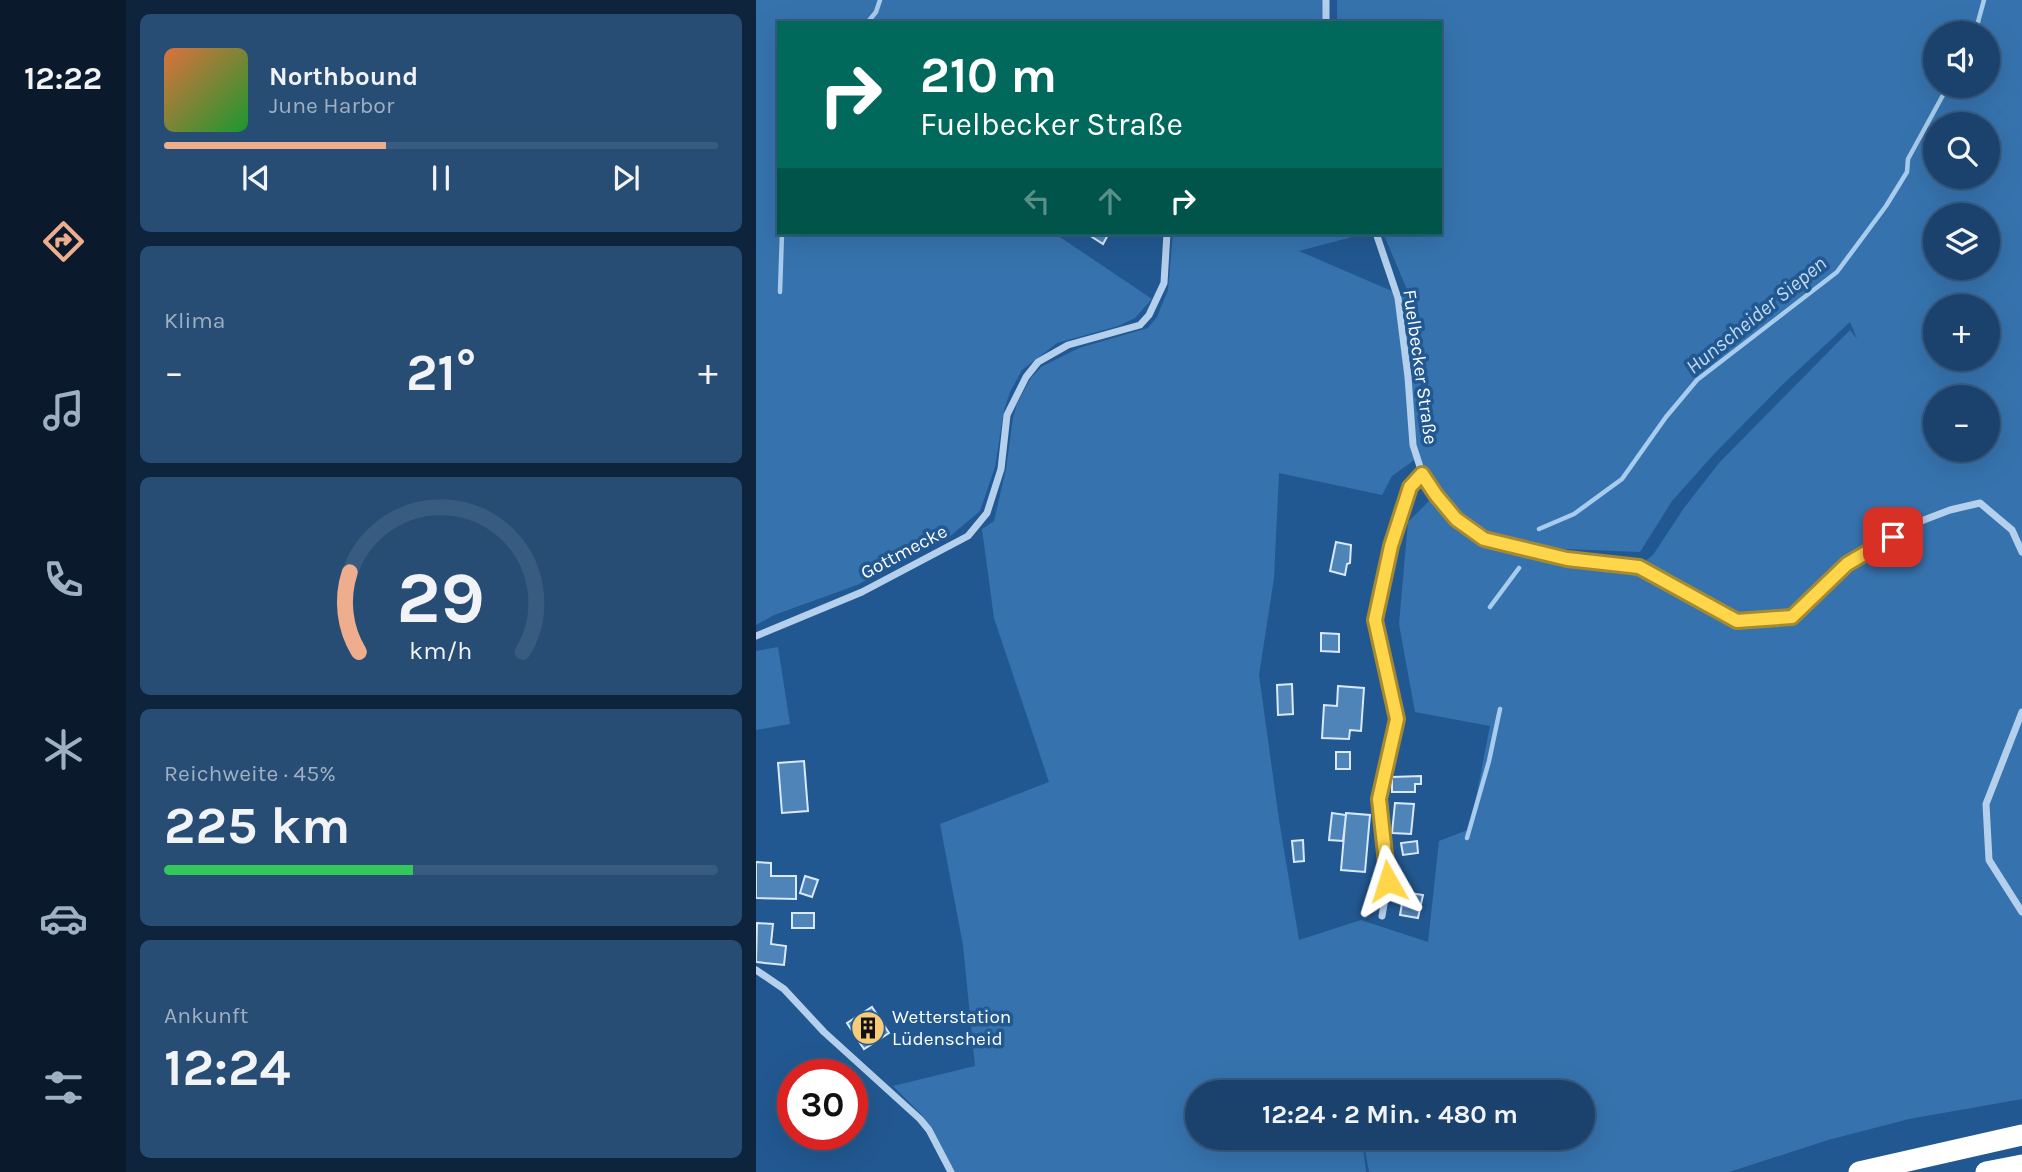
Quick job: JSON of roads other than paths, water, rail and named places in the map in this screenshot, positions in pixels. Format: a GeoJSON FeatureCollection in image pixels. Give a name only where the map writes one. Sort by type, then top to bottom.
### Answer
{"type":"FeatureCollection","features":[{"type":"Feature","properties":{"kind":"highway"},"geometry":{"type":"LineString","coordinates":[[1858,1172],[2022,1135]]}},
{"type":"Feature","properties":{"kind":"highway"},"geometry":{"type":"LineString","coordinates":[[1986,1172],[2022,1165]]}},
{"type":"Feature","properties":{"kind":"street"},"geometry":{"type":"LineString","coordinates":[[1326,0],[1326,21]]}},
{"type":"Feature","properties":{"kind":"street","name":"Gottmecke"},"geometry":{"type":"LineString","coordinates":[[756,636],[862,592],[968,536],[987,513],[1000,469],[1007,415],[1026,377],[1038,362],[1068,345],[1140,325],[1149,315],[1164,283],[1167,235]]}},
{"type":"Feature","properties":{"kind":"street","name":"Fuelbecker Straße"},"geometry":{"type":"LineString","coordinates":[[1377,235],[1398,298],[1413,445],[1422,474],[1456,519],[1484,539],[1567,559],[1639,567],[1737,621],[1792,617],[1847,564],[1916,523],[1950,510],[1980,503],[2012,530],[2022,552]]}},
{"type":"Feature","properties":{"kind":"street"},"geometry":{"type":"LineString","coordinates":[[1382,916],[1388,881],[1379,799],[1397,719],[1375,620],[1391,546],[1410,487],[1422,474]]}},
{"type":"Feature","properties":{"kind":"street"},"geometry":{"type":"LineString","coordinates":[[2022,712],[1986,804],[1989,860],[2022,912]]}},
{"type":"Feature","properties":{"kind":"street"},"geometry":{"type":"LineString","coordinates":[[756,970],[784,989],[824,1032],[920,1119],[929,1130],[951,1172]]}},
{"type":"Feature","properties":{"kind":"waterway","name":"Gottmecke"},"geometry":{"type":"LineString","coordinates":[[869,21],[876,12],[880,0]]}},
{"type":"Feature","properties":{"kind":"waterway","name":"Hunscheider Siepen"},"geometry":{"type":"LineString","coordinates":[[1978,21],[1984,0]]}},
{"type":"Feature","properties":{"kind":"waterway","name":"Hunscheider Siepen"},"geometry":{"type":"LineString","coordinates":[[1539,529],[1574,514],[1622,479],[1666,417],[1697,380],[1837,272],[1886,206],[1907,172],[1908,159],[1941,98]]}},
{"type":"Feature","properties":{"kind":"waterway","name":"Gottmecke"},"geometry":{"type":"LineString","coordinates":[[780,292],[782,235]]}},
{"type":"Feature","properties":{"kind":"waterway","name":"Hunscheider Siepen"},"geometry":{"type":"LineString","coordinates":[[1490,607],[1519,568]]}},
{"type":"Feature","properties":{"kind":"waterway","name":"Hunscheider Siepen"},"geometry":{"type":"LineString","coordinates":[[1467,838],[1489,761],[1500,709]]}},
{"type":"Feature","properties":{"kind":"place","name":"Wetterstation Lüdenscheid"},"geometry":{"type":"Point","coordinates":[868,1028]}}]}
